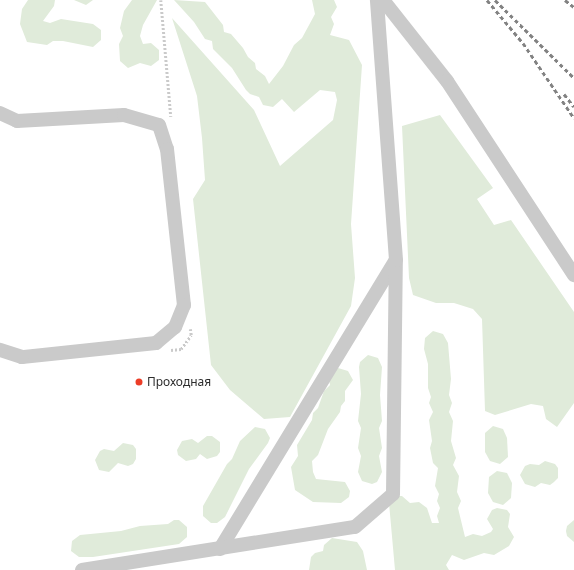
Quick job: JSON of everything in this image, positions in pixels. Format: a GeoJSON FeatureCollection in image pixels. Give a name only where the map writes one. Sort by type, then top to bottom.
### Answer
{"type":"FeatureCollection","features":[{"type":"Feature","properties":{"kind":"lane"},"geometry":{"type":"LineString","coordinates":[[82,570],[355,527],[392,494],[396,260],[377,0]]}},
{"type":"Feature","properties":{"kind":"lane"},"geometry":{"type":"LineString","coordinates":[[383,0],[447,80],[574,276]]}},
{"type":"Feature","properties":{"kind":"lane"},"geometry":{"type":"LineString","coordinates":[[0,113],[16,121],[124,114],[158,125],[167,148],[184,305],[175,327],[156,343],[22,357],[0,350]]}},
{"type":"Feature","properties":{"kind":"lane"},"geometry":{"type":"LineString","coordinates":[[220,549],[396,260]]}},
{"type":"Feature","properties":{"kind":"green space"},"geometry":{"type":"Polygon","coordinates":[[[28,0],[55,0],[54,6],[43,21],[50,23],[61,19],[93,24],[101,30],[101,40],[93,47],[63,41],[53,41],[47,45],[27,42],[20,24],[22,9],[28,0]]]}},
{"type":"Feature","properties":{"kind":"green space"},"geometry":{"type":"Polygon","coordinates":[[[74,0],[93,0],[86,5],[74,0]]]}},
{"type":"Feature","properties":{"kind":"green space"},"geometry":{"type":"Polygon","coordinates":[[[132,0],[157,0],[143,25],[140,36],[143,44],[151,43],[159,50],[159,60],[151,66],[140,63],[128,68],[120,61],[119,44],[123,36],[120,28],[124,11],[132,0]]]}},
{"type":"Feature","properties":{"kind":"green space"},"geometry":{"type":"Polygon","coordinates":[[[174,0],[205,2],[223,25],[224,32],[231,34],[243,48],[248,57],[255,63],[256,69],[265,76],[269,84],[283,66],[294,45],[302,38],[315,14],[312,0],[334,0],[337,7],[331,17],[334,24],[330,35],[349,40],[362,65],[351,224],[355,278],[351,306],[290,417],[264,419],[230,390],[211,365],[193,199],[205,180],[202,138],[197,96],[172,18],[254,110],[280,166],[333,120],[337,100],[335,92],[320,90],[294,112],[282,99],[273,107],[263,105],[259,97],[250,94],[246,90],[232,68],[213,49],[212,41],[205,39],[194,22],[174,0]]]}},
{"type":"Feature","properties":{"kind":"green space"},"geometry":{"type":"Polygon","coordinates":[[[440,115],[493,188],[477,199],[494,225],[511,220],[574,312],[574,403],[557,427],[546,419],[543,406],[531,404],[495,415],[485,411],[482,319],[473,309],[454,303],[436,303],[413,295],[409,278],[402,126],[440,115]]]}},
{"type":"Feature","properties":{"kind":"green space"},"geometry":{"type":"Polygon","coordinates":[[[433,331],[443,334],[448,343],[451,379],[449,395],[452,403],[449,412],[453,421],[451,441],[456,458],[453,465],[459,476],[457,492],[461,501],[458,508],[465,537],[473,534],[482,536],[491,532],[493,529],[487,519],[492,510],[497,508],[507,510],[510,514],[508,527],[514,537],[509,546],[494,555],[484,553],[464,560],[452,555],[446,565],[449,570],[395,570],[389,503],[397,496],[402,496],[410,503],[419,502],[427,508],[432,523],[439,523],[437,516],[440,508],[437,501],[439,494],[435,486],[438,468],[433,463],[430,448],[432,441],[429,420],[433,412],[429,403],[431,397],[428,388],[428,364],[424,349],[425,338],[433,331]]]}},
{"type":"Feature","properties":{"kind":"green space"},"geometry":{"type":"Polygon","coordinates":[[[368,355],[378,358],[382,367],[380,395],[382,421],[379,428],[382,448],[379,456],[382,472],[377,482],[372,484],[362,481],[358,472],[361,456],[358,448],[361,428],[358,421],[361,394],[359,367],[360,362],[368,355]]]}},
{"type":"Feature","properties":{"kind":"green space"},"geometry":{"type":"Polygon","coordinates":[[[338,368],[348,371],[353,380],[345,391],[345,401],[341,406],[340,412],[328,429],[318,455],[312,461],[313,472],[316,479],[345,482],[350,491],[349,497],[341,503],[313,502],[295,490],[291,467],[298,456],[297,445],[312,420],[313,413],[318,408],[324,391],[330,385],[329,380],[334,371],[338,368]]]}},
{"type":"Feature","properties":{"kind":"green space"},"geometry":{"type":"Polygon","coordinates":[[[493,426],[503,429],[507,438],[508,457],[500,464],[490,461],[485,452],[485,433],[493,426]]]}},
{"type":"Feature","properties":{"kind":"green space"},"geometry":{"type":"Polygon","coordinates":[[[255,427],[265,429],[270,438],[268,443],[249,469],[225,517],[217,523],[211,523],[203,516],[203,506],[227,464],[232,459],[240,441],[255,427]]]}},
{"type":"Feature","properties":{"kind":"green space"},"geometry":{"type":"Polygon","coordinates":[[[207,436],[212,436],[220,442],[220,452],[217,456],[207,459],[200,454],[196,459],[186,461],[178,455],[177,450],[182,441],[192,439],[198,443],[207,436]]]}},
{"type":"Feature","properties":{"kind":"green space"},"geometry":{"type":"Polygon","coordinates":[[[123,443],[133,445],[136,449],[136,459],[133,464],[128,466],[118,463],[109,472],[99,470],[95,460],[100,451],[104,449],[114,451],[123,443]]]}},
{"type":"Feature","properties":{"kind":"green space"},"geometry":{"type":"Polygon","coordinates":[[[545,461],[555,464],[558,468],[558,478],[550,485],[541,483],[535,487],[525,484],[520,475],[525,466],[530,464],[539,465],[545,461]]]}},
{"type":"Feature","properties":{"kind":"green space"},"geometry":{"type":"Polygon","coordinates":[[[497,471],[507,473],[512,483],[511,498],[503,505],[493,502],[488,493],[489,477],[497,471]]]}},
{"type":"Feature","properties":{"kind":"green space"},"geometry":{"type":"Polygon","coordinates":[[[174,520],[179,520],[187,527],[187,537],[179,544],[93,557],[79,557],[71,551],[72,541],[80,535],[121,531],[140,526],[168,524],[174,520]]]}},
{"type":"Feature","properties":{"kind":"green space"},"geometry":{"type":"Polygon","coordinates":[[[574,520],[574,542],[567,536],[566,531],[567,526],[574,520]]]}},
{"type":"Feature","properties":{"kind":"green space"},"geometry":{"type":"Polygon","coordinates":[[[332,538],[357,542],[363,551],[367,570],[309,570],[311,557],[315,553],[323,551],[324,545],[332,538]]]}},
{"type":"Feature","properties":{"kind":"railway"},"geometry":{"type":"LineString","coordinates":[[487,0],[523,43],[574,118]]}},
{"type":"Feature","properties":{"kind":"railway"},"geometry":{"type":"LineString","coordinates":[[495,0],[574,78]]}},
{"type":"Feature","properties":{"kind":"railway"},"geometry":{"type":"LineString","coordinates":[[565,0],[574,7]]}},
{"type":"Feature","properties":{"kind":"railway"},"geometry":{"type":"LineString","coordinates":[[564,94],[574,107]]}},
{"type":"Feature","properties":{"kind":"place","name":"Проходная"},"geometry":{"type":"Point","coordinates":[139,382]}}]}
